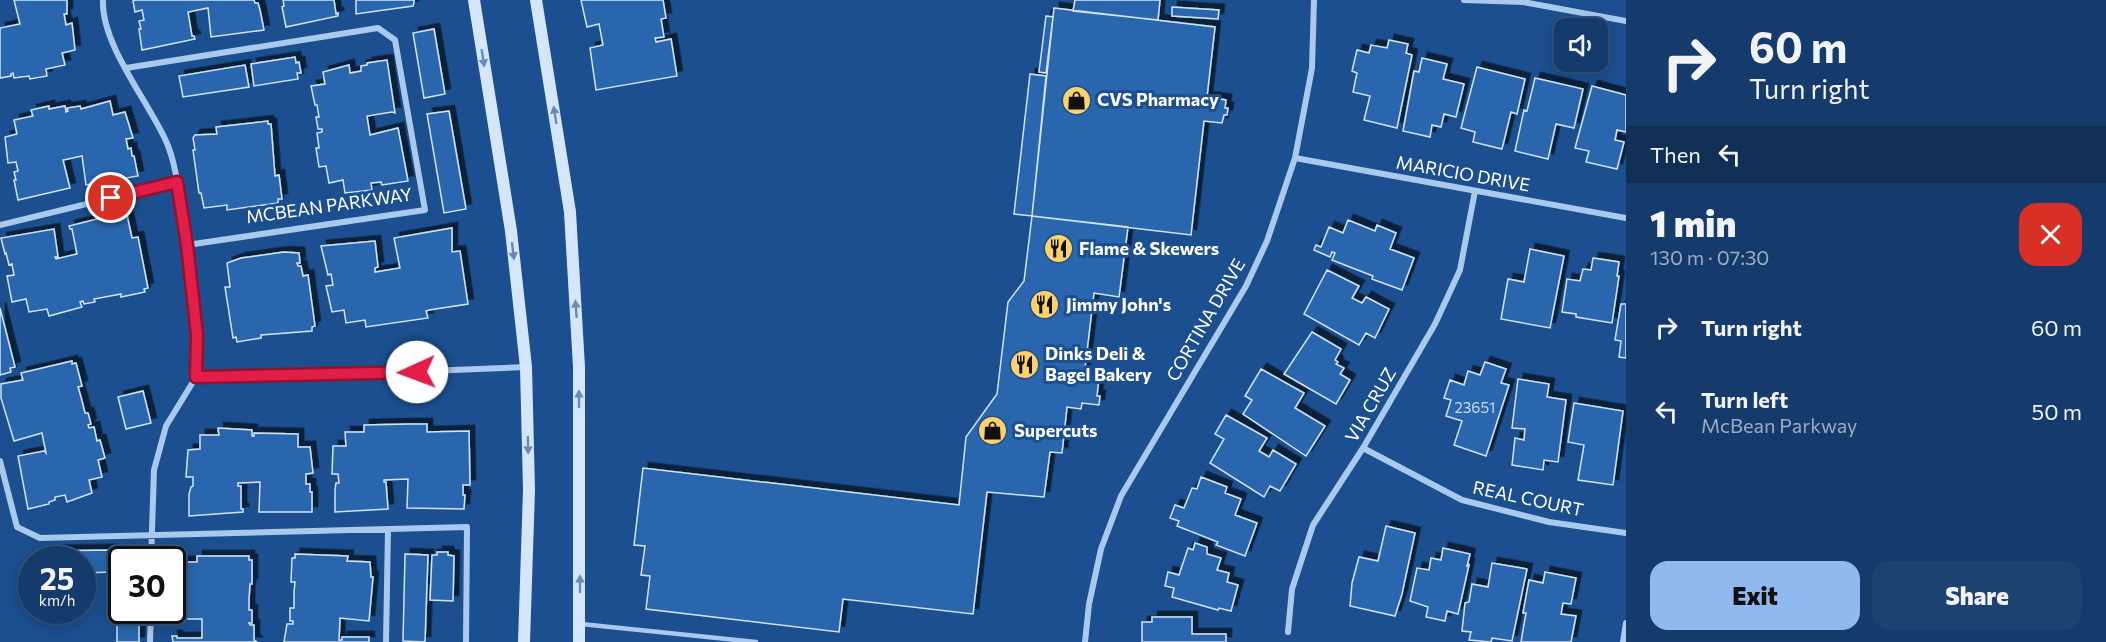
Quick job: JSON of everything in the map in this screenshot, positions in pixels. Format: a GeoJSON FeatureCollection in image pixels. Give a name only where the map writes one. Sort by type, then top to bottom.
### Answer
{"type":"FeatureCollection","features":[{"type":"Feature","properties":{"kind":"main road"},"geometry":{"type":"LineString","coordinates":[[474,0],[511,231],[526,367],[529,490],[524,642]]}},
{"type":"Feature","properties":{"kind":"main road"},"geometry":{"type":"LineString","coordinates":[[536,0],[570,212],[579,368],[581,624],[579,642]]}},
{"type":"Feature","properties":{"kind":"street"},"geometry":{"type":"LineString","coordinates":[[103,0],[110,37],[167,142],[177,182],[187,245],[197,335],[196,377],[166,426],[154,470],[152,546]]}},
{"type":"Feature","properties":{"kind":"street","name":"CORTINA DRIVE"},"geometry":{"type":"LineString","coordinates":[[1084,642],[1089,604],[1101,549],[1121,496],[1246,286],[1267,241],[1295,158],[1312,68],[1314,0]]}},
{"type":"Feature","properties":{"kind":"street"},"geometry":{"type":"LineString","coordinates":[[1464,0],[1523,2],[1626,21]]}},
{"type":"Feature","properties":{"kind":"street","name":"MCBEAN PARKWAY"},"geometry":{"type":"LineString","coordinates":[[126,68],[378,27],[395,40],[425,210],[187,245]]}},
{"type":"Feature","properties":{"kind":"street","name":"MARICIO DRIVE"},"geometry":{"type":"LineString","coordinates":[[1295,158],[1626,218]]}},
{"type":"Feature","properties":{"kind":"street"},"geometry":{"type":"LineString","coordinates":[[0,225],[177,182]]}},
{"type":"Feature","properties":{"kind":"street","name":"VIA CRUZ"},"geometry":{"type":"LineString","coordinates":[[1288,632],[1293,589],[1313,525],[1363,448],[1435,324],[1460,270],[1475,191]]}},
{"type":"Feature","properties":{"kind":"street"},"geometry":{"type":"LineString","coordinates":[[196,377],[526,367]]}},
{"type":"Feature","properties":{"kind":"street","name":"REAL COURT"},"geometry":{"type":"LineString","coordinates":[[1363,448],[1462,500],[1549,522],[1626,533]]}},
{"type":"Feature","properties":{"kind":"street"},"geometry":{"type":"LineString","coordinates":[[0,461],[17,527],[40,538],[467,527],[466,642]]}},
{"type":"Feature","properties":{"kind":"street"},"geometry":{"type":"LineString","coordinates":[[387,642],[388,529]]}},
{"type":"Feature","properties":{"kind":"street"},"geometry":{"type":"LineString","coordinates":[[1623,642],[1626,623]]}},
{"type":"Feature","properties":{"kind":"street"},"geometry":{"type":"LineString","coordinates":[[150,642],[151,624]]}},
{"type":"Feature","properties":{"kind":"lane"},"geometry":{"type":"LineString","coordinates":[[581,624],[756,642]]}},
{"type":"Feature","properties":{"kind":"building"},"geometry":{"type":"Polygon","coordinates":[[[14,0],[67,0],[67,14],[64,14],[66,25],[72,23],[75,50],[62,53],[65,65],[46,69],[47,76],[30,79],[29,76],[14,78],[13,73],[11,76],[0,78],[0,28],[20,24],[14,0]]]}},
{"type":"Feature","properties":{"kind":"building"},"geometry":{"type":"Polygon","coordinates":[[[254,0],[258,3],[264,30],[211,37],[208,8],[188,12],[192,36],[195,39],[142,50],[139,21],[144,20],[142,10],[135,12],[133,1],[254,0]]]}},
{"type":"Feature","properties":{"kind":"building"},"geometry":{"type":"Polygon","coordinates":[[[283,0],[334,0],[338,16],[286,27],[283,0]]]}},
{"type":"Feature","properties":{"kind":"building"},"geometry":{"type":"Polygon","coordinates":[[[356,0],[414,0],[414,3],[413,6],[356,14],[356,0]]]}},
{"type":"Feature","properties":{"kind":"building"},"geometry":{"type":"Polygon","coordinates":[[[581,0],[663,0],[666,18],[661,19],[664,37],[655,38],[656,42],[671,39],[677,76],[596,90],[590,48],[603,45],[599,24],[587,27],[581,0]]]}},
{"type":"Feature","properties":{"kind":"building"},"geometry":{"type":"Polygon","coordinates":[[[1075,0],[1160,0],[1158,20],[1073,11],[1075,0]]]}},
{"type":"Feature","properties":{"kind":"building"},"geometry":{"type":"Polygon","coordinates":[[[1172,7],[1219,10],[1218,19],[1172,16],[1172,7]]]}},
{"type":"Feature","properties":{"kind":"building"},"geometry":{"type":"Polygon","coordinates":[[[1054,8],[1215,27],[1207,97],[1226,100],[1225,108],[1228,108],[1222,123],[1204,121],[1191,235],[1032,216],[1054,8]]]}},
{"type":"Feature","properties":{"kind":"building"},"geometry":{"type":"Polygon","coordinates":[[[1046,16],[1053,17],[1046,73],[1039,72],[1046,16]]]}},
{"type":"Feature","properties":{"kind":"building"},"geometry":{"type":"Polygon","coordinates":[[[434,29],[445,94],[424,98],[413,33],[434,29]]]}},
{"type":"Feature","properties":{"kind":"building"},"geometry":{"type":"Polygon","coordinates":[[[1389,40],[1408,44],[1406,53],[1412,55],[1397,128],[1364,120],[1370,96],[1353,92],[1357,73],[1352,71],[1357,50],[1369,53],[1371,45],[1387,48],[1389,40]]]}},
{"type":"Feature","properties":{"kind":"building"},"geometry":{"type":"Polygon","coordinates":[[[295,57],[296,63],[299,62],[301,73],[297,73],[298,79],[254,86],[251,64],[295,57]]]}},
{"type":"Feature","properties":{"kind":"building"},"geometry":{"type":"Polygon","coordinates":[[[1422,58],[1447,64],[1443,79],[1464,84],[1456,117],[1444,114],[1441,127],[1432,125],[1430,137],[1403,131],[1414,71],[1419,72],[1422,58]]]}},
{"type":"Feature","properties":{"kind":"building"},"geometry":{"type":"Polygon","coordinates":[[[387,60],[395,113],[367,116],[370,135],[398,128],[408,181],[382,185],[381,182],[371,183],[372,190],[345,193],[343,180],[329,183],[326,166],[319,167],[316,148],[319,148],[317,133],[322,132],[322,129],[318,129],[316,117],[319,117],[311,86],[325,84],[323,72],[349,65],[350,73],[361,71],[361,66],[367,63],[387,60]]]}},
{"type":"Feature","properties":{"kind":"building"},"geometry":{"type":"Polygon","coordinates":[[[245,65],[249,87],[183,97],[179,76],[245,65]]]}},
{"type":"Feature","properties":{"kind":"building"},"geometry":{"type":"Polygon","coordinates":[[[1477,67],[1525,79],[1517,114],[1511,112],[1502,149],[1473,142],[1475,132],[1461,128],[1477,67]]]}},
{"type":"Feature","properties":{"kind":"building"},"geometry":{"type":"Polygon","coordinates":[[[1030,74],[1046,76],[1032,216],[1014,214],[1030,74]]]}},
{"type":"Feature","properties":{"kind":"building"},"geometry":{"type":"Polygon","coordinates":[[[1535,78],[1583,89],[1574,128],[1556,124],[1548,159],[1515,151],[1524,110],[1527,111],[1535,78]]]}},
{"type":"Feature","properties":{"kind":"building"},"geometry":{"type":"Polygon","coordinates":[[[1592,86],[1626,95],[1626,132],[1617,130],[1615,140],[1624,142],[1617,169],[1586,162],[1589,151],[1575,148],[1592,86]]]}},
{"type":"Feature","properties":{"kind":"building"},"geometry":{"type":"Polygon","coordinates":[[[110,101],[113,115],[125,112],[133,138],[126,139],[128,149],[131,148],[132,156],[134,156],[138,176],[86,185],[82,156],[63,160],[70,188],[18,200],[14,172],[18,171],[16,162],[8,163],[5,137],[17,134],[14,120],[33,116],[31,110],[49,106],[49,109],[65,106],[66,112],[67,108],[80,106],[81,109],[110,101]]]}},
{"type":"Feature","properties":{"kind":"building"},"geometry":{"type":"Polygon","coordinates":[[[449,111],[466,209],[444,213],[427,114],[449,111]]]}},
{"type":"Feature","properties":{"kind":"building"},"geometry":{"type":"Polygon","coordinates":[[[268,121],[268,124],[271,124],[275,176],[279,175],[282,199],[278,199],[278,203],[227,210],[227,205],[204,208],[201,193],[199,193],[193,150],[195,150],[193,138],[195,135],[217,134],[216,127],[268,121]]]}},
{"type":"Feature","properties":{"kind":"building"},"geometry":{"type":"Polygon","coordinates":[[[113,215],[113,218],[127,215],[132,238],[138,237],[148,288],[144,289],[145,292],[94,299],[95,302],[84,304],[83,301],[80,302],[82,307],[49,316],[47,309],[29,312],[26,299],[12,302],[7,276],[14,275],[1,238],[54,229],[58,257],[55,257],[56,259],[77,254],[72,229],[69,226],[113,215]]]}},
{"type":"Feature","properties":{"kind":"building"},"geometry":{"type":"Polygon","coordinates":[[[1032,216],[1128,227],[1119,297],[1094,293],[1084,376],[1099,378],[1097,396],[1100,396],[1099,405],[1082,403],[1081,409],[1067,407],[1062,453],[1050,452],[1044,497],[987,492],[973,614],[843,599],[839,632],[646,609],[650,576],[641,575],[645,546],[634,545],[643,468],[959,505],[966,437],[997,394],[1008,302],[1024,281],[1032,216]]]}},
{"type":"Feature","properties":{"kind":"building"},"geometry":{"type":"Polygon","coordinates":[[[1348,220],[1375,231],[1377,225],[1396,233],[1390,249],[1414,258],[1402,290],[1332,260],[1335,253],[1332,252],[1330,257],[1314,250],[1316,245],[1321,247],[1329,227],[1343,233],[1348,220]]]}},
{"type":"Feature","properties":{"kind":"building"},"geometry":{"type":"Polygon","coordinates":[[[452,228],[452,252],[460,251],[468,304],[426,311],[428,318],[366,327],[365,320],[346,323],[344,310],[332,312],[326,286],[333,285],[331,274],[328,275],[321,246],[375,241],[378,267],[375,268],[375,272],[400,268],[394,238],[452,228]]]}},
{"type":"Feature","properties":{"kind":"building"},"geometry":{"type":"Polygon","coordinates":[[[1530,249],[1564,256],[1550,328],[1501,319],[1508,279],[1524,282],[1530,249]]]}},
{"type":"Feature","properties":{"kind":"building"},"geometry":{"type":"Polygon","coordinates":[[[284,252],[299,253],[300,263],[297,263],[301,266],[303,276],[308,275],[315,326],[312,327],[312,331],[261,335],[261,338],[237,342],[236,337],[233,338],[225,287],[230,287],[227,263],[241,258],[284,252]]]}},
{"type":"Feature","properties":{"kind":"building"},"geometry":{"type":"Polygon","coordinates":[[[1593,258],[1619,262],[1612,323],[1576,317],[1576,314],[1562,312],[1567,279],[1580,281],[1583,269],[1591,270],[1593,258]]]}},
{"type":"Feature","properties":{"kind":"building"},"geometry":{"type":"Polygon","coordinates":[[[1327,270],[1359,286],[1352,298],[1362,303],[1366,297],[1389,309],[1375,338],[1366,333],[1359,345],[1304,314],[1327,270]]]}},
{"type":"Feature","properties":{"kind":"building"},"geometry":{"type":"Polygon","coordinates":[[[1621,304],[1626,304],[1626,358],[1619,357],[1621,341],[1615,340],[1621,304]]]}},
{"type":"Feature","properties":{"kind":"building"},"geometry":{"type":"Polygon","coordinates":[[[0,308],[15,367],[10,368],[11,372],[0,375],[0,308]]]}},
{"type":"Feature","properties":{"kind":"building"},"geometry":{"type":"Polygon","coordinates":[[[1312,332],[1341,349],[1335,360],[1338,362],[1336,364],[1344,368],[1340,374],[1350,380],[1336,404],[1284,374],[1312,332]]]}},
{"type":"Feature","properties":{"kind":"building"},"geometry":{"type":"Polygon","coordinates":[[[72,361],[72,364],[76,363],[82,386],[78,387],[85,413],[88,413],[91,424],[88,425],[89,428],[94,427],[97,441],[100,440],[105,458],[98,460],[102,477],[89,480],[92,493],[67,502],[65,495],[55,497],[55,500],[49,504],[28,509],[18,456],[44,451],[46,453],[42,433],[14,441],[1,398],[1,384],[23,380],[21,373],[72,361]]]}},
{"type":"Feature","properties":{"kind":"building"},"geometry":{"type":"Polygon","coordinates":[[[1485,362],[1506,369],[1501,383],[1509,385],[1486,456],[1454,445],[1462,421],[1446,416],[1451,400],[1444,398],[1450,380],[1464,385],[1468,371],[1480,375],[1485,362]]]}},
{"type":"Feature","properties":{"kind":"building"},"geometry":{"type":"Polygon","coordinates":[[[1261,369],[1304,393],[1295,408],[1325,426],[1306,456],[1243,414],[1252,400],[1245,396],[1261,369]]]}},
{"type":"Feature","properties":{"kind":"building"},"geometry":{"type":"Polygon","coordinates":[[[1518,379],[1549,384],[1547,397],[1566,400],[1558,462],[1544,460],[1543,470],[1512,465],[1515,438],[1524,440],[1525,429],[1512,428],[1518,379]]]}},
{"type":"Feature","properties":{"kind":"building"},"geometry":{"type":"Polygon","coordinates":[[[143,391],[151,423],[126,429],[118,397],[143,391]]]}},
{"type":"Feature","properties":{"kind":"building"},"geometry":{"type":"Polygon","coordinates":[[[1574,403],[1623,411],[1613,485],[1578,480],[1584,445],[1568,442],[1574,403]]]}},
{"type":"Feature","properties":{"kind":"building"},"geometry":{"type":"Polygon","coordinates":[[[1226,415],[1267,438],[1259,451],[1269,457],[1273,450],[1296,464],[1280,491],[1270,486],[1264,497],[1210,463],[1224,439],[1215,434],[1226,415]]]}},
{"type":"Feature","properties":{"kind":"building"},"geometry":{"type":"Polygon","coordinates":[[[427,424],[427,432],[469,431],[470,485],[463,485],[464,509],[407,508],[408,479],[384,480],[388,509],[335,512],[335,490],[336,483],[339,483],[338,474],[332,474],[333,446],[346,446],[345,432],[364,432],[364,425],[427,424]]]}},
{"type":"Feature","properties":{"kind":"building"},"geometry":{"type":"Polygon","coordinates":[[[218,428],[252,430],[252,436],[254,433],[298,434],[298,447],[310,447],[313,473],[306,474],[306,484],[310,484],[310,492],[312,492],[312,512],[259,512],[260,482],[238,483],[238,486],[241,486],[243,512],[189,516],[189,494],[193,486],[193,477],[186,477],[188,450],[200,449],[200,435],[219,435],[218,428]]]}},
{"type":"Feature","properties":{"kind":"building"},"geometry":{"type":"Polygon","coordinates":[[[1201,477],[1227,487],[1225,493],[1241,499],[1235,515],[1257,523],[1245,556],[1216,545],[1218,542],[1177,526],[1179,521],[1170,518],[1175,505],[1184,508],[1192,488],[1197,489],[1201,477]]]}},
{"type":"Feature","properties":{"kind":"building"},"geometry":{"type":"Polygon","coordinates":[[[1386,526],[1415,533],[1395,616],[1350,606],[1352,583],[1359,557],[1378,561],[1386,526]]]}},
{"type":"Feature","properties":{"kind":"building"},"geometry":{"type":"Polygon","coordinates":[[[1195,543],[1207,547],[1207,554],[1221,558],[1217,570],[1229,573],[1227,582],[1238,585],[1231,611],[1219,608],[1218,610],[1172,597],[1174,588],[1165,586],[1168,572],[1179,575],[1188,548],[1193,550],[1195,543]]]}},
{"type":"Feature","properties":{"kind":"building"},"geometry":{"type":"Polygon","coordinates":[[[1443,548],[1470,554],[1458,614],[1447,611],[1445,621],[1426,617],[1428,607],[1410,601],[1417,568],[1429,570],[1431,558],[1441,560],[1443,548]]]}},
{"type":"Feature","properties":{"kind":"building"},"geometry":{"type":"Polygon","coordinates":[[[96,550],[108,550],[108,572],[96,573],[96,550]]]}},
{"type":"Feature","properties":{"kind":"building"},"geometry":{"type":"Polygon","coordinates":[[[437,552],[448,552],[448,555],[454,556],[453,601],[430,600],[432,555],[437,555],[437,552]]]}},
{"type":"Feature","properties":{"kind":"building"},"geometry":{"type":"Polygon","coordinates":[[[295,554],[348,556],[347,561],[370,562],[371,577],[373,577],[369,621],[340,618],[339,640],[342,640],[342,637],[369,637],[369,642],[284,642],[287,624],[293,624],[293,621],[290,621],[290,608],[294,608],[295,582],[291,582],[292,558],[295,558],[295,554]]]}},
{"type":"Feature","properties":{"kind":"building"},"geometry":{"type":"Polygon","coordinates":[[[405,554],[428,555],[425,642],[403,641],[405,554]]]}},
{"type":"Feature","properties":{"kind":"building"},"geometry":{"type":"Polygon","coordinates":[[[197,556],[249,556],[249,560],[252,560],[249,610],[252,610],[252,623],[249,623],[254,625],[254,640],[257,642],[173,642],[172,636],[202,638],[202,619],[186,619],[186,562],[197,562],[197,556]]]}},
{"type":"Feature","properties":{"kind":"building"},"geometry":{"type":"Polygon","coordinates":[[[1492,563],[1527,569],[1512,641],[1492,638],[1491,642],[1469,640],[1471,632],[1462,631],[1465,603],[1469,602],[1472,584],[1488,587],[1492,563]]]}},
{"type":"Feature","properties":{"kind":"building"},"geometry":{"type":"Polygon","coordinates":[[[1545,572],[1576,578],[1571,604],[1563,603],[1561,614],[1576,616],[1571,642],[1521,642],[1529,580],[1543,583],[1545,572]]]}},
{"type":"Feature","properties":{"kind":"building"},"geometry":{"type":"Polygon","coordinates":[[[1152,617],[1192,617],[1192,634],[1226,634],[1226,642],[1142,642],[1142,622],[1152,622],[1152,617]]]}},
{"type":"Feature","properties":{"kind":"building"},"geometry":{"type":"Polygon","coordinates":[[[117,624],[139,624],[139,642],[117,642],[117,624]]]}},
{"type":"Feature","properties":{"kind":"place","name":"CVS Pharmacy"},"geometry":{"type":"Point","coordinates":[1076,100]}},
{"type":"Feature","properties":{"kind":"place","name":"Flame & Skewers"},"geometry":{"type":"Point","coordinates":[1058,249]}},
{"type":"Feature","properties":{"kind":"place","name":"Jimmy John's"},"geometry":{"type":"Point","coordinates":[1045,305]}},
{"type":"Feature","properties":{"kind":"place","name":"Dinks Deli & Bagel Bakery"},"geometry":{"type":"Point","coordinates":[1024,364]}},
{"type":"Feature","properties":{"kind":"place","name":"Supercuts"},"geometry":{"type":"Point","coordinates":[993,431]}},
{"type":"Feature","properties":{"kind":"route"},"geometry":{"type":"LineString","coordinates":[[111,198],[177,182],[197,335],[196,377],[417,372]]}}]}
